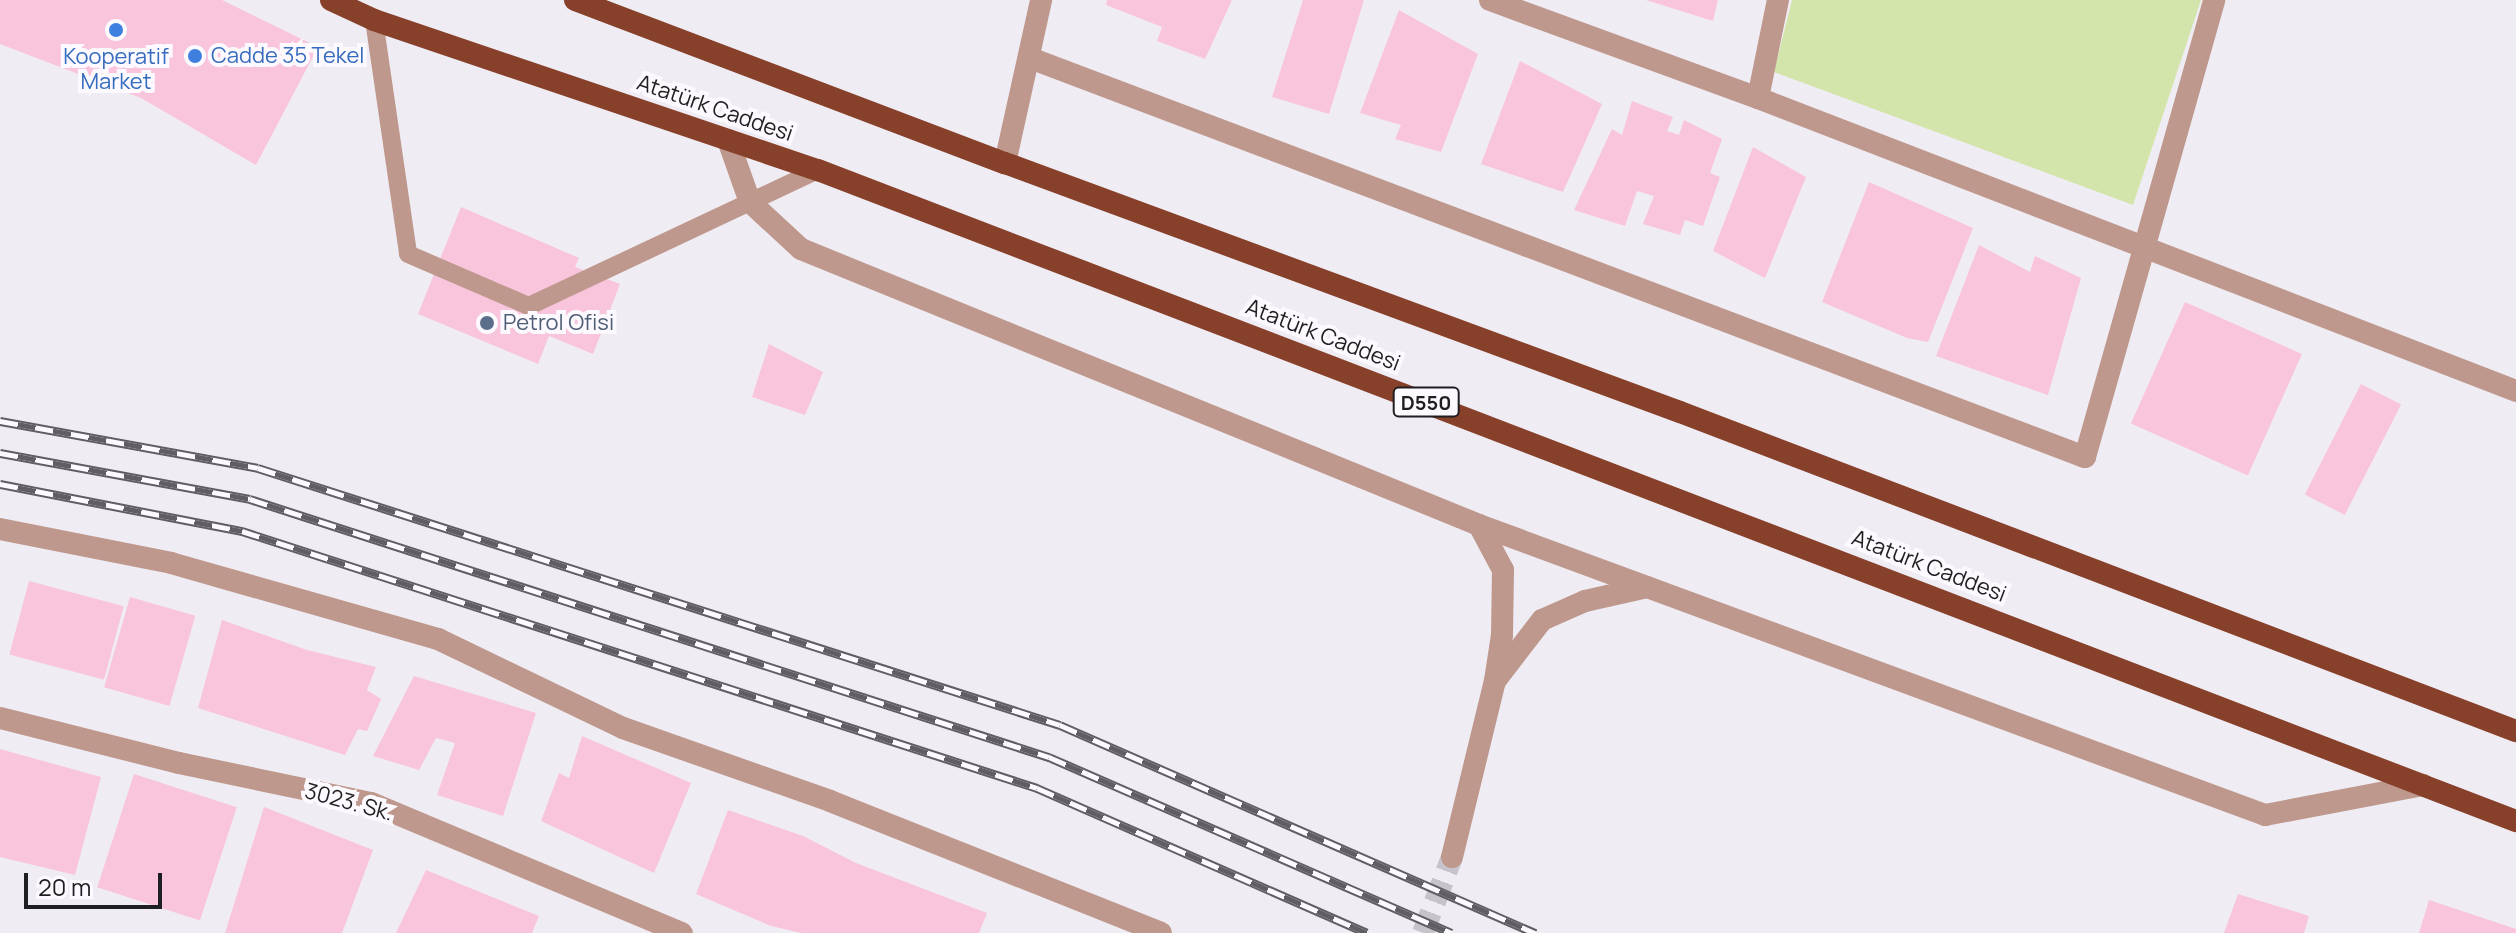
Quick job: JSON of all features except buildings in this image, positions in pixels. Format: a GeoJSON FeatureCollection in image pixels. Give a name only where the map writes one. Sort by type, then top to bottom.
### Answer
{"type":"FeatureCollection","features":[{"type":"Feature","properties":{"kind":"highway","name":"Atatürk Caddesi"},"geometry":{"type":"LineString","coordinates":[[331,0],[374,20],[818,170],[2516,821]]}},
{"type":"Feature","properties":{"kind":"highway"},"geometry":{"type":"LineString","coordinates":[[575,0],[1695,418],[2516,731]]}},
{"type":"Feature","properties":{"kind":"street"},"geometry":{"type":"LineString","coordinates":[[1005,163],[1041,0]]}},
{"type":"Feature","properties":{"kind":"street"},"geometry":{"type":"LineString","coordinates":[[1490,0],[1758,98],[2516,391]]}},
{"type":"Feature","properties":{"kind":"street"},"geometry":{"type":"LineString","coordinates":[[1758,98],[1778,0]]}},
{"type":"Feature","properties":{"kind":"street"},"geometry":{"type":"LineString","coordinates":[[1030,58],[2085,457],[2214,0]]}},
{"type":"Feature","properties":{"kind":"street"},"geometry":{"type":"LineString","coordinates":[[728,140],[750,202],[801,249],[1479,525],[2265,815],[2423,785]]}},
{"type":"Feature","properties":{"kind":"street"},"geometry":{"type":"LineString","coordinates":[[1452,857],[1495,681],[1502,635],[1503,570],[1479,525]]}},
{"type":"Feature","properties":{"kind":"street"},"geometry":{"type":"LineString","coordinates":[[0,529],[171,563],[438,639],[623,728],[830,801],[1157,932]]}},
{"type":"Feature","properties":{"kind":"street"},"geometry":{"type":"LineString","coordinates":[[1495,681],[1542,620],[1585,601],[1647,587]]}},
{"type":"Feature","properties":{"kind":"street","name":"3023. Sk."},"geometry":{"type":"LineString","coordinates":[[0,718],[179,763],[371,803],[682,933]]}},
{"type":"Feature","properties":{"kind":"lane"},"geometry":{"type":"LineString","coordinates":[[374,20],[408,254],[529,306],[818,170]]}},
{"type":"Feature","properties":{"kind":"green space"},"geometry":{"type":"Polygon","coordinates":[[[1792,0],[2201,0],[2133,205],[1774,72],[1792,0]]]}},
{"type":"Feature","properties":{"kind":"tunnel"},"geometry":{"type":"LineString","coordinates":[[1423,933],[1452,857]]}},
{"type":"Feature","properties":{"kind":"railway"},"geometry":{"type":"LineString","coordinates":[[0,421],[258,468],[1060,725],[1535,933]]}},
{"type":"Feature","properties":{"kind":"railway"},"geometry":{"type":"LineString","coordinates":[[0,453],[250,499],[1049,757],[1451,933]]}},
{"type":"Feature","properties":{"kind":"railway"},"geometry":{"type":"LineString","coordinates":[[0,484],[242,531],[1037,788],[1367,933]]}},
{"type":"Feature","properties":{"kind":"place","name":"Kooperatif Market"},"geometry":{"type":"Point","coordinates":[116,30]}},
{"type":"Feature","properties":{"kind":"place","name":"Cadde 35 Tekel"},"geometry":{"type":"Point","coordinates":[195,56]}},
{"type":"Feature","properties":{"kind":"place","name":"Petrol Ofisi"},"geometry":{"type":"Point","coordinates":[487,323]}}]}
